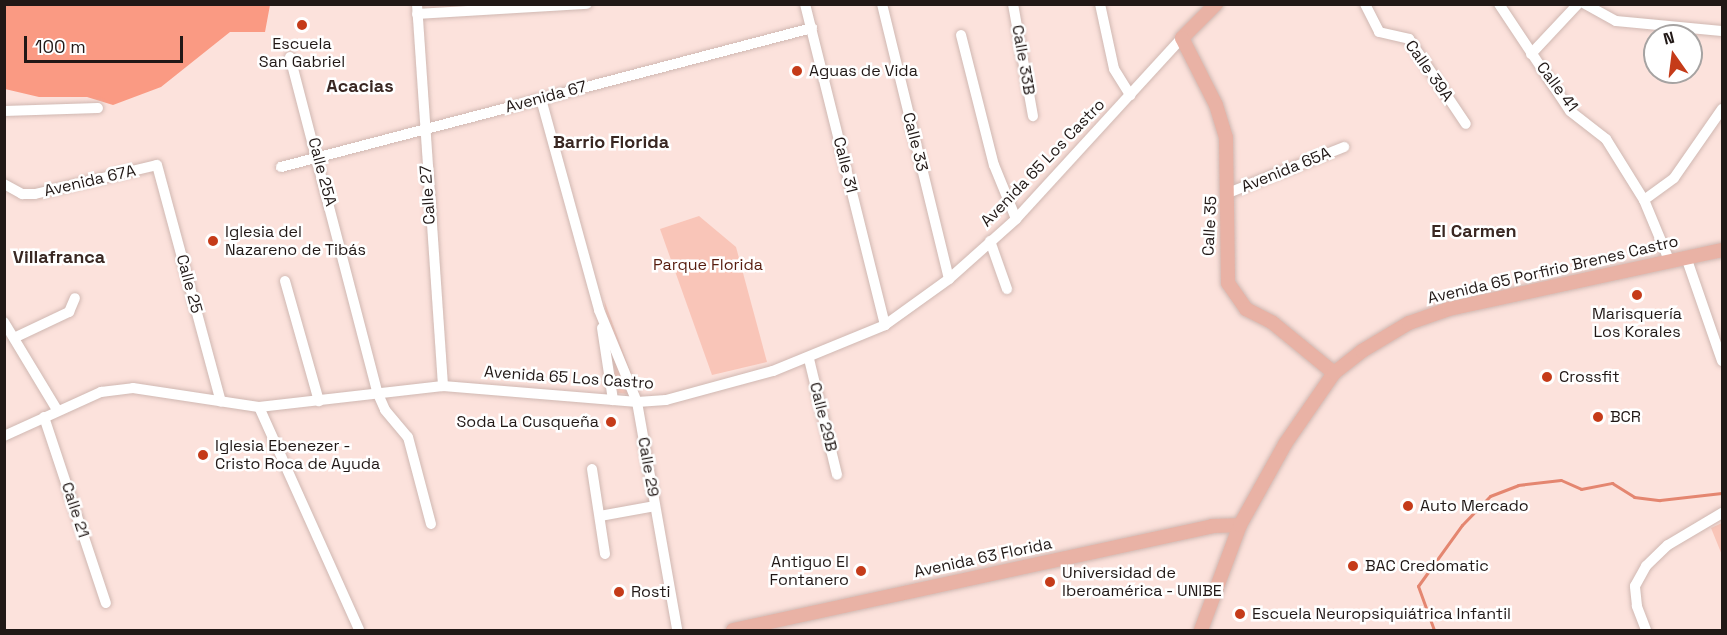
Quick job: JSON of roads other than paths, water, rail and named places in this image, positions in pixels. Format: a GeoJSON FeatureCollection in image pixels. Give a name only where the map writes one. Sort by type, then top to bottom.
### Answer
{"type":"FeatureCollection","features":[{"type":"Feature","properties":{"kind":"main road","name":"Avenida 65 Los Castro"},"geometry":{"type":"LineString","coordinates":[[1182,38],[1216,4]]}},
{"type":"Feature","properties":{"kind":"main road","name":"Calle 35"},"geometry":{"type":"LineString","coordinates":[[1182,38],[1216,105],[1226,137],[1228,193],[1225,264],[1230,290],[1251,313],[1273,323],[1335,372]]}},
{"type":"Feature","properties":{"kind":"main road","name":"Avenida 65 Porfirio Brenes Castro"},"geometry":{"type":"LineString","coordinates":[[1201,630],[1240,525],[1285,444],[1335,372],[1385,335],[1440,311],[1722,250]]}},
{"type":"Feature","properties":{"kind":"main road","name":"Avenida 63 Florida"},"geometry":{"type":"LineString","coordinates":[[733,630],[1212,526],[1240,525]]}},
{"type":"Feature","properties":{"kind":"main road"},"geometry":{"type":"LineString","coordinates":[[1212,526],[1224,538],[1230,554]]}},
{"type":"Feature","properties":{"kind":"street"},"geometry":{"type":"LineString","coordinates":[[417,9],[587,4]]}},
{"type":"Feature","properties":{"kind":"street","name":"Calle 31"},"geometry":{"type":"LineString","coordinates":[[806,4],[885,326]]}},
{"type":"Feature","properties":{"kind":"street","name":"Calle 33"},"geometry":{"type":"LineString","coordinates":[[882,4],[949,279]]}},
{"type":"Feature","properties":{"kind":"street","name":"Calle 33B"},"geometry":{"type":"LineString","coordinates":[[1013,4],[1033,116]]}},
{"type":"Feature","properties":{"kind":"street"},"geometry":{"type":"LineString","coordinates":[[1100,4],[1114,69],[1130,95]]}},
{"type":"Feature","properties":{"kind":"street","name":"Calle 39A"},"geometry":{"type":"LineString","coordinates":[[1365,4],[1379,32],[1409,39],[1466,124]]}},
{"type":"Feature","properties":{"kind":"street","name":"Calle 41"},"geometry":{"type":"LineString","coordinates":[[1498,4],[1570,111],[1606,139],[1644,200],[1669,260]]}},
{"type":"Feature","properties":{"kind":"street"},"geometry":{"type":"LineString","coordinates":[[1532,54],[1578,4]]}},
{"type":"Feature","properties":{"kind":"street"},"geometry":{"type":"LineString","coordinates":[[1585,4],[1616,21],[1722,31]]}},
{"type":"Feature","properties":{"kind":"street","name":"Calle 27"},"geometry":{"type":"LineString","coordinates":[[417,9],[423,130],[443,386]]}},
{"type":"Feature","properties":{"kind":"street","name":"Avenida 67"},"geometry":{"type":"LineString","coordinates":[[281,167],[812,28]]}},
{"type":"Feature","properties":{"kind":"street"},"geometry":{"type":"LineString","coordinates":[[962,35],[994,165],[1016,219]]}},
{"type":"Feature","properties":{"kind":"street","name":"Avenida 65 Los Castro"},"geometry":{"type":"LineString","coordinates":[[4,436],[57,410],[102,392],[133,388],[259,407],[443,386],[637,402],[666,400],[809,359],[885,326],[949,279],[1016,219],[1182,38]]}},
{"type":"Feature","properties":{"kind":"street","name":"Calle 25A"},"geometry":{"type":"LineString","coordinates":[[290,57],[319,157],[378,394],[385,410],[408,437],[431,524]]}},
{"type":"Feature","properties":{"kind":"street","name":"Calle 29"},"geometry":{"type":"LineString","coordinates":[[541,99],[599,310],[613,400]]}},
{"type":"Feature","properties":{"kind":"street"},"geometry":{"type":"LineString","coordinates":[[4,111],[98,108]]}},
{"type":"Feature","properties":{"kind":"street"},"geometry":{"type":"LineString","coordinates":[[1644,200],[1674,178],[1722,109]]}},
{"type":"Feature","properties":{"kind":"street","name":"Avenida 65A"},"geometry":{"type":"LineString","coordinates":[[1228,193],[1344,147]]}},
{"type":"Feature","properties":{"kind":"street","name":"Avenida 67A"},"geometry":{"type":"LineString","coordinates":[[4,184],[22,194],[157,165]]}},
{"type":"Feature","properties":{"kind":"street","name":"Calle 25"},"geometry":{"type":"LineString","coordinates":[[157,165],[221,402]]}},
{"type":"Feature","properties":{"kind":"street"},"geometry":{"type":"LineString","coordinates":[[990,242],[1007,289]]}},
{"type":"Feature","properties":{"kind":"street"},"geometry":{"type":"LineString","coordinates":[[1686,257],[1722,361]]}},
{"type":"Feature","properties":{"kind":"street"},"geometry":{"type":"LineString","coordinates":[[285,281],[319,401]]}},
{"type":"Feature","properties":{"kind":"street"},"geometry":{"type":"LineString","coordinates":[[16,337],[69,312],[75,298]]}},
{"type":"Feature","properties":{"kind":"street","name":"Calle 29"},"geometry":{"type":"LineString","coordinates":[[599,310],[637,402],[676,630]]}},
{"type":"Feature","properties":{"kind":"street"},"geometry":{"type":"LineString","coordinates":[[4,322],[16,337],[57,410]]}},
{"type":"Feature","properties":{"kind":"street","name":"Calle 29B"},"geometry":{"type":"LineString","coordinates":[[809,359],[837,475]]}},
{"type":"Feature","properties":{"kind":"street"},"geometry":{"type":"LineString","coordinates":[[259,407],[359,630]]}},
{"type":"Feature","properties":{"kind":"street","name":"Calle 21"},"geometry":{"type":"LineString","coordinates":[[44,417],[106,603]]}},
{"type":"Feature","properties":{"kind":"street"},"geometry":{"type":"LineString","coordinates":[[592,469],[605,554]]}},
{"type":"Feature","properties":{"kind":"street"},"geometry":{"type":"LineString","coordinates":[[600,516],[655,506]]}},
{"type":"Feature","properties":{"kind":"street"},"geometry":{"type":"LineString","coordinates":[[1646,630],[1637,606],[1635,586],[1646,566],[1668,545],[1722,513]]}},
{"type":"Feature","properties":{"kind":"waterway"},"geometry":{"type":"LineString","coordinates":[[1434,630],[1418,586],[1462,525],[1490,496],[1518,485],[1561,480],[1581,489],[1612,483],[1634,497],[1660,500],[1722,493]]}},
{"type":"Feature","properties":{"kind":"place","name":"Escuela San Gabriel"},"geometry":{"type":"Point","coordinates":[302,25]}},
{"type":"Feature","properties":{"kind":"place","name":"Aguas de Vida"},"geometry":{"type":"Point","coordinates":[797,71]}},
{"type":"Feature","properties":{"kind":"place","name":"Iglesia del Nazareno de Tibás"},"geometry":{"type":"Point","coordinates":[213,241]}},
{"type":"Feature","properties":{"kind":"place","name":"Marisquería Los Korales"},"geometry":{"type":"Point","coordinates":[1637,295]}},
{"type":"Feature","properties":{"kind":"place","name":"Crossfit"},"geometry":{"type":"Point","coordinates":[1547,377]}},
{"type":"Feature","properties":{"kind":"place","name":"BCR"},"geometry":{"type":"Point","coordinates":[1598,417]}},
{"type":"Feature","properties":{"kind":"place","name":"Soda La Cusqueña"},"geometry":{"type":"Point","coordinates":[611,422]}},
{"type":"Feature","properties":{"kind":"place","name":"Iglesia Ebenezer - Cristo Roca de Ayuda"},"geometry":{"type":"Point","coordinates":[203,455]}},
{"type":"Feature","properties":{"kind":"place","name":"Auto Mercado"},"geometry":{"type":"Point","coordinates":[1408,506]}},
{"type":"Feature","properties":{"kind":"place","name":"BAC Credomatic"},"geometry":{"type":"Point","coordinates":[1353,566]}},
{"type":"Feature","properties":{"kind":"place","name":"Antiguo El Fontanero"},"geometry":{"type":"Point","coordinates":[861,571]}},
{"type":"Feature","properties":{"kind":"place","name":"Universidad de Iberoamérica - UNIBE"},"geometry":{"type":"Point","coordinates":[1050,582]}},
{"type":"Feature","properties":{"kind":"place","name":"Rosti"},"geometry":{"type":"Point","coordinates":[619,592]}},
{"type":"Feature","properties":{"kind":"place","name":"Escuela Neuropsiquiátrica Infantil"},"geometry":{"type":"Point","coordinates":[1240,614]}},
{"type":"Feature","properties":{"kind":"district","name":"Acacias"},"geometry":{"type":"Point","coordinates":[360,86]}},
{"type":"Feature","properties":{"kind":"district","name":"Barrio Florida"},"geometry":{"type":"Point","coordinates":[611,142]}},
{"type":"Feature","properties":{"kind":"district","name":"El Carmen"},"geometry":{"type":"Point","coordinates":[1474,231]}},
{"type":"Feature","properties":{"kind":"district","name":"Villafranca"},"geometry":{"type":"Point","coordinates":[59,257]}},
{"type":"Feature","properties":{"kind":"park label","name":"Parque Florida"},"geometry":{"type":"Point","coordinates":[708,265]}}]}
